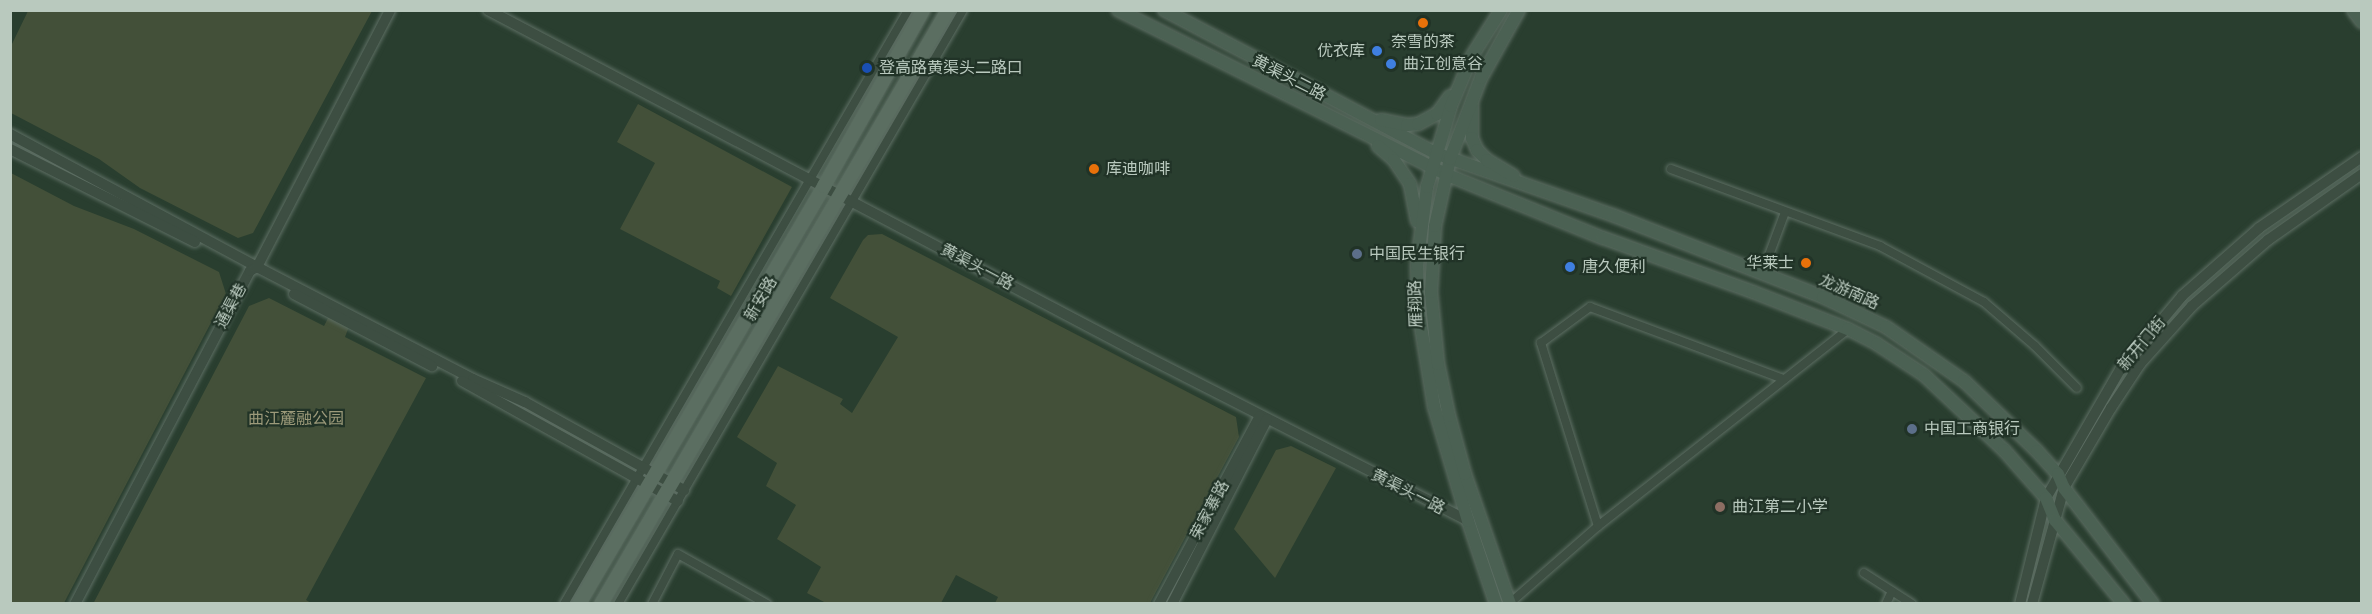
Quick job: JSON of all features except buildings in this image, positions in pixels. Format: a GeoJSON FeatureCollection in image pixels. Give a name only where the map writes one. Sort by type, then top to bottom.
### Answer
{"type":"FeatureCollection","features":[{"type":"Feature","properties":{"kind":"main road","name":"新安路"},"geometry":{"type":"LineString","coordinates":[[579,603],[646,475],[824,186],[923,10]]}},
{"type":"Feature","properties":{"kind":"main road","name":"新安路"},"geometry":{"type":"LineString","coordinates":[[601,603],[675,492],[847,198],[948,10]]}},
{"type":"Feature","properties":{"kind":"main road","name":"黄渠头二路"},"geometry":{"type":"LineString","coordinates":[[1118,10],[1445,174]]}},
{"type":"Feature","properties":{"kind":"main road","name":"黄渠头二路"},"geometry":{"type":"LineString","coordinates":[[1164,10],[1435,153]]}},
{"type":"Feature","properties":{"kind":"main road","name":"雁翔路"},"geometry":{"type":"LineString","coordinates":[[1496,603],[1468,521],[1434,406],[1425,362],[1417,283],[1420,242],[1435,153],[1461,81],[1482,38],[1501,10]]}},
{"type":"Feature","properties":{"kind":"main road","name":"雁翔路"},"geometry":{"type":"LineString","coordinates":[[1510,603],[1465,474],[1449,416],[1432,319],[1432,266],[1439,200],[1450,159],[1472,98],[1519,10]]}},
{"type":"Feature","properties":{"kind":"main road"},"geometry":{"type":"LineString","coordinates":[[2353,10],[2361,22]]}},
{"type":"Feature","properties":{"kind":"main road"},"geometry":{"type":"LineString","coordinates":[[1365,116],[1407,125],[1422,123],[1437,114],[1461,81]]}},
{"type":"Feature","properties":{"kind":"main road"},"geometry":{"type":"LineString","coordinates":[[1472,98],[1471,132],[1477,150],[1486,160],[1528,184]]}},
{"type":"Feature","properties":{"kind":"main road"},"geometry":{"type":"LineString","coordinates":[[1363,134],[1394,160],[1407,180],[1414,197],[1420,242]]}},
{"type":"Feature","properties":{"kind":"main road","name":"龙游南路"},"geometry":{"type":"LineString","coordinates":[[1435,153],[1528,184],[1858,312],[1915,345],[1977,392],[2058,474],[2064,488],[2153,603]]}},
{"type":"Feature","properties":{"kind":"main road","name":"龙游南路"},"geometry":{"type":"LineString","coordinates":[[1445,174],[1603,238],[1848,329],[1877,344],[1924,375],[2004,450],[2046,498],[2055,520],[2124,603]]}},
{"type":"Feature","properties":{"kind":"street","name":"通渠巷"},"geometry":{"type":"LineString","coordinates":[[75,603],[390,10]]}},
{"type":"Feature","properties":{"kind":"street","name":"黄渠头一路"},"geometry":{"type":"LineString","coordinates":[[488,10],[1264,417],[1468,521]]}},
{"type":"Feature","properties":{"kind":"street"},"geometry":{"type":"LineString","coordinates":[[564,603],[646,475],[810,179],[908,10]]}},
{"type":"Feature","properties":{"kind":"street"},"geometry":{"type":"LineString","coordinates":[[847,198],[963,10]]}},
{"type":"Feature","properties":{"kind":"street"},"geometry":{"type":"LineString","coordinates":[[10,134],[253,269]]}},
{"type":"Feature","properties":{"kind":"street"},"geometry":{"type":"LineString","coordinates":[[10,149],[473,379],[525,402],[675,492],[618,603]]}},
{"type":"Feature","properties":{"kind":"street","name":"新开门街"},"geometry":{"type":"LineString","coordinates":[[2020,603],[2046,498],[2120,370],[2182,296],[2259,228],[2361,157]]}},
{"type":"Feature","properties":{"kind":"street"},"geometry":{"type":"LineString","coordinates":[[1671,169],[1880,246],[1984,302],[2035,346],[2077,388]]}},
{"type":"Feature","properties":{"kind":"street","name":"新开门街"},"geometry":{"type":"LineString","coordinates":[[2032,603],[2064,488],[2140,364],[2192,306],[2268,240],[2361,174]]}},
{"type":"Feature","properties":{"kind":"street"},"geometry":{"type":"LineString","coordinates":[[1762,274],[1785,212]]}},
{"type":"Feature","properties":{"kind":"street"},"geometry":{"type":"LineString","coordinates":[[1598,526],[1541,343],[1590,308],[1784,379]]}},
{"type":"Feature","properties":{"kind":"street"},"geometry":{"type":"LineString","coordinates":[[1510,603],[1598,526],[1848,329]]}},
{"type":"Feature","properties":{"kind":"street","name":"荣家寨路"},"geometry":{"type":"LineString","coordinates":[[1159,603],[1264,417]]}},
{"type":"Feature","properties":{"kind":"street","name":"荣家寨路"},"geometry":{"type":"LineString","coordinates":[[1172,603],[1264,417]]}},
{"type":"Feature","properties":{"kind":"street"},"geometry":{"type":"LineString","coordinates":[[652,603],[678,554],[767,603]]}},
{"type":"Feature","properties":{"kind":"street"},"geometry":{"type":"LineString","coordinates":[[1864,573],[1912,603]]}},
{"type":"Feature","properties":{"kind":"street"},"geometry":{"type":"LineString","coordinates":[[1886,603],[1892,591]]}},
{"type":"Feature","properties":{"kind":"green space"},"geometry":{"type":"Polygon","coordinates":[[[28,10],[372,11],[253,233],[238,238],[140,188],[99,159],[11,113],[11,46],[28,10]]]}},
{"type":"Feature","properties":{"kind":"green space"},"geometry":{"type":"Polygon","coordinates":[[[638,104],[792,187],[731,296],[717,288],[720,281],[620,229],[655,163],[617,142],[638,104]]]}},
{"type":"Feature","properties":{"kind":"green space"},"geometry":{"type":"Polygon","coordinates":[[[11,173],[74,206],[134,229],[219,272],[226,294],[64,603],[11,603],[11,173]]]}},
{"type":"Feature","properties":{"kind":"green space"},"geometry":{"type":"Polygon","coordinates":[[[882,234],[1236,417],[1239,437],[1150,603],[995,603],[998,597],[956,575],[941,603],[826,603],[807,593],[821,567],[777,539],[796,505],[766,486],[777,463],[737,437],[778,366],[843,399],[840,404],[852,413],[898,337],[830,298],[863,240],[868,235],[882,234]]]}},
{"type":"Feature","properties":{"kind":"green space","name":"曲江麓融公园"},"geometry":{"type":"Polygon","coordinates":[[[269,298],[324,326],[330,314],[350,324],[345,337],[426,378],[306,600],[311,603],[93,604],[249,306],[269,298]]]}},
{"type":"Feature","properties":{"kind":"green space"},"geometry":{"type":"Polygon","coordinates":[[[1291,446],[1336,468],[1275,578],[1234,529],[1276,450],[1291,446]]]}},
{"type":"Feature","properties":{"kind":"place","name":"奈雪的茶"},"geometry":{"type":"Point","coordinates":[1423,23]}},
{"type":"Feature","properties":{"kind":"place","name":"优衣库"},"geometry":{"type":"Point","coordinates":[1377,51]}},
{"type":"Feature","properties":{"kind":"place","name":"曲江创意谷"},"geometry":{"type":"Point","coordinates":[1391,64]}},
{"type":"Feature","properties":{"kind":"place","name":"登高路黄渠头二路口"},"geometry":{"type":"Point","coordinates":[867,68]}},
{"type":"Feature","properties":{"kind":"place","name":"库迪咖啡"},"geometry":{"type":"Point","coordinates":[1094,169]}},
{"type":"Feature","properties":{"kind":"place","name":"中国民生银行"},"geometry":{"type":"Point","coordinates":[1357,254]}},
{"type":"Feature","properties":{"kind":"place","name":"华莱士"},"geometry":{"type":"Point","coordinates":[1806,263]}},
{"type":"Feature","properties":{"kind":"place","name":"唐久便利"},"geometry":{"type":"Point","coordinates":[1570,267]}},
{"type":"Feature","properties":{"kind":"place","name":"中国工商银行"},"geometry":{"type":"Point","coordinates":[1912,429]}},
{"type":"Feature","properties":{"kind":"place","name":"曲江第二小学"},"geometry":{"type":"Point","coordinates":[1720,507]}}]}
